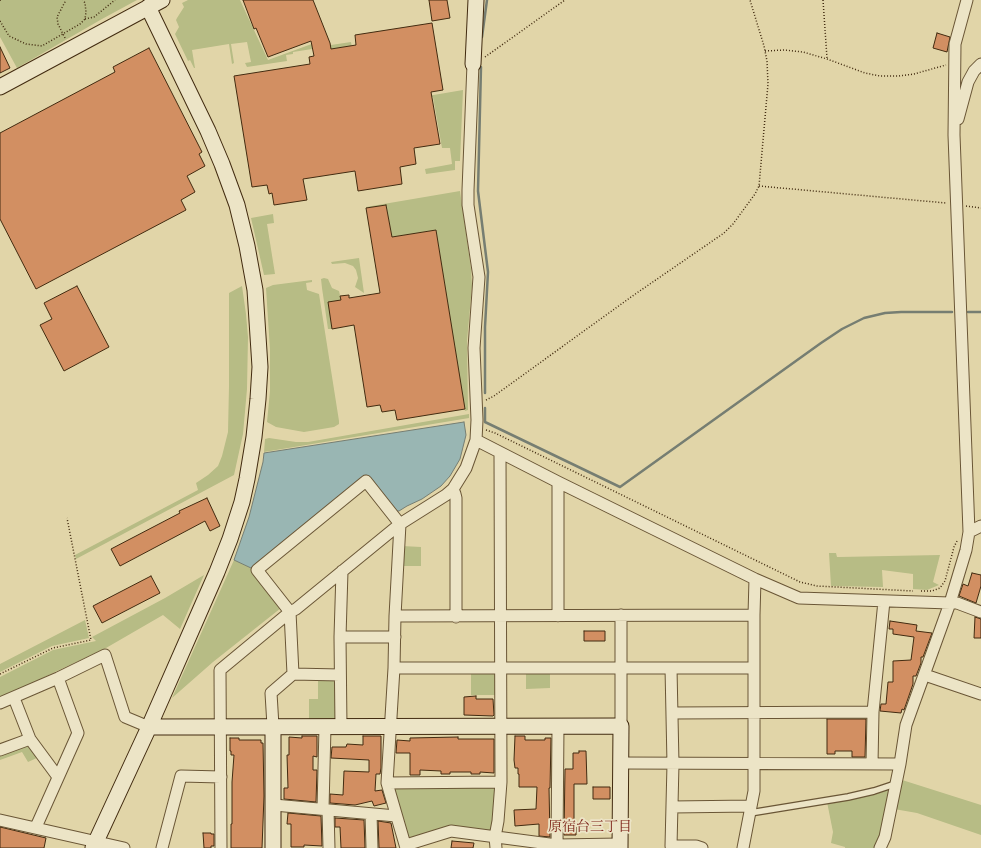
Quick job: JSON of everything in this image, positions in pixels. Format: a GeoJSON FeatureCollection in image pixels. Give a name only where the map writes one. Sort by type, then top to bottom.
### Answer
{"type":"FeatureCollection","features":[{"type":"Feature","properties":{"kind":"street"},"geometry":{"type":"LineString","coordinates":[[0,87],[162,0]]}},
{"type":"Feature","properties":{"kind":"street"},"geometry":{"type":"LineString","coordinates":[[221,848],[220,670],[400,524],[446,495],[453,489],[466,468],[476,434],[474,348],[479,277],[468,205],[468,190],[476,0]]}},
{"type":"Feature","properties":{"kind":"street"},"geometry":{"type":"LineString","coordinates":[[880,848],[885,837],[900,764],[906,725],[950,603],[966,550],[969,532],[954,135],[956,44],[967,0]]}},
{"type":"Feature","properties":{"kind":"street"},"geometry":{"type":"LineString","coordinates":[[94,844],[149,727],[217,572],[242,502],[251,459],[258,406],[260,367],[255,290],[247,246],[237,205],[208,131],[148,7]]}},
{"type":"Feature","properties":{"kind":"street"},"geometry":{"type":"LineString","coordinates":[[954,135],[968,82],[974,71],[981,64]]}},
{"type":"Feature","properties":{"kind":"street"},"geometry":{"type":"LineString","coordinates":[[476,434],[500,453],[755,579],[799,598],[956,603],[981,612]]}},
{"type":"Feature","properties":{"kind":"street"},"geometry":{"type":"LineString","coordinates":[[496,843],[501,782],[500,453]]}},
{"type":"Feature","properties":{"kind":"street"},"geometry":{"type":"LineString","coordinates":[[293,674],[290,612],[257,570],[366,481],[400,524],[394,668],[387,783],[406,847],[451,831],[496,843],[620,846],[621,615]]}},
{"type":"Feature","properties":{"kind":"street"},"geometry":{"type":"LineString","coordinates":[[558,482],[558,616]]}},
{"type":"Feature","properties":{"kind":"street"},"geometry":{"type":"LineString","coordinates":[[453,489],[456,494],[456,617]]}},
{"type":"Feature","properties":{"kind":"street"},"geometry":{"type":"LineString","coordinates":[[969,532],[981,526]]}},
{"type":"Feature","properties":{"kind":"street"},"geometry":{"type":"LineString","coordinates":[[341,727],[340,637],[342,571]]}},
{"type":"Feature","properties":{"kind":"street"},"geometry":{"type":"LineString","coordinates":[[743,848],[754,791],[755,579]]}},
{"type":"Feature","properties":{"kind":"street"},"geometry":{"type":"LineString","coordinates":[[872,764],[873,712],[884,601]]}},
{"type":"Feature","properties":{"kind":"street"},"geometry":{"type":"LineString","coordinates":[[395,616],[500,617],[754,615]]}},
{"type":"Feature","properties":{"kind":"street"},"geometry":{"type":"LineString","coordinates":[[340,637],[395,637]]}},
{"type":"Feature","properties":{"kind":"street"},"geometry":{"type":"LineString","coordinates":[[0,703],[58,678],[105,655],[125,717],[149,727],[621,726]]}},
{"type":"Feature","properties":{"kind":"street"},"geometry":{"type":"LineString","coordinates":[[394,668],[754,668]]}},
{"type":"Feature","properties":{"kind":"street"},"geometry":{"type":"LineString","coordinates":[[671,668],[673,764],[671,846],[696,846],[702,848]]}},
{"type":"Feature","properties":{"kind":"street"},"geometry":{"type":"LineString","coordinates":[[273,848],[273,726],[271,693],[293,674],[340,675]]}},
{"type":"Feature","properties":{"kind":"street"},"geometry":{"type":"LineString","coordinates":[[925,675],[981,694]]}},
{"type":"Feature","properties":{"kind":"street"},"geometry":{"type":"LineString","coordinates":[[36,827],[78,733],[58,678]]}},
{"type":"Feature","properties":{"kind":"street"},"geometry":{"type":"LineString","coordinates":[[14,698],[30,739],[58,777]]}},
{"type":"Feature","properties":{"kind":"street"},"geometry":{"type":"LineString","coordinates":[[672,713],[754,714],[873,712]]}},
{"type":"Feature","properties":{"kind":"street"},"geometry":{"type":"LineString","coordinates":[[557,844],[558,726]]}},
{"type":"Feature","properties":{"kind":"street"},"geometry":{"type":"LineString","coordinates":[[325,727],[325,809],[329,848]]}},
{"type":"Feature","properties":{"kind":"street"},"geometry":{"type":"LineString","coordinates":[[0,750],[30,739]]}},
{"type":"Feature","properties":{"kind":"street"},"geometry":{"type":"LineString","coordinates":[[620,763],[900,764]]}},
{"type":"Feature","properties":{"kind":"street"},"geometry":{"type":"LineString","coordinates":[[162,848],[181,776],[221,777]]}},
{"type":"Feature","properties":{"kind":"street"},"geometry":{"type":"LineString","coordinates":[[387,783],[501,782]]}},
{"type":"Feature","properties":{"kind":"street"},"geometry":{"type":"LineString","coordinates":[[274,805],[396,816]]}},
{"type":"Feature","properties":{"kind":"street"},"geometry":{"type":"LineString","coordinates":[[672,807],[751,810]]}},
{"type":"Feature","properties":{"kind":"street"},"geometry":{"type":"LineString","coordinates":[[371,814],[372,848]]}},
{"type":"Feature","properties":{"kind":"street"},"geometry":{"type":"LineString","coordinates":[[0,820],[36,827],[94,844],[124,848]]}},
{"type":"Feature","properties":{"kind":"lane"},"geometry":{"type":"LineString","coordinates":[[751,810],[848,797],[895,784]]}},
{"type":"Feature","properties":{"kind":"path"},"geometry":{"type":"LineString","coordinates":[[66,0],[58,17],[58,24],[66,41]]}},
{"type":"Feature","properties":{"kind":"path"},"geometry":{"type":"LineString","coordinates":[[83,0],[85,3],[86,12],[85,19]]}},
{"type":"Feature","properties":{"kind":"path"},"geometry":{"type":"LineString","coordinates":[[0,21],[9,36],[18,41],[34,46],[42,46],[80,24],[85,19],[94,17],[115,0]]}},
{"type":"Feature","properties":{"kind":"path"},"geometry":{"type":"LineString","coordinates":[[473,64],[565,0]]}},
{"type":"Feature","properties":{"kind":"path"},"geometry":{"type":"LineString","coordinates":[[476,405],[494,396],[654,281],[724,233],[733,224],[755,194],[759,186],[768,84],[765,51],[750,0]]}},
{"type":"Feature","properties":{"kind":"path"},"geometry":{"type":"LineString","coordinates":[[823,0],[827,58]]}},
{"type":"Feature","properties":{"kind":"path"},"geometry":{"type":"LineString","coordinates":[[765,51],[784,50],[803,52],[827,58],[865,73],[880,76],[914,74],[955,62]]}},
{"type":"Feature","properties":{"kind":"path"},"geometry":{"type":"LineString","coordinates":[[759,186],[956,204],[981,208]]}},
{"type":"Feature","properties":{"kind":"path"},"geometry":{"type":"LineString","coordinates":[[476,434],[488,430],[495,433],[788,577],[800,582],[817,586],[932,591],[940,588],[945,582],[956,542],[960,537],[969,532]]}},
{"type":"Feature","properties":{"kind":"path"},"geometry":{"type":"LineString","coordinates":[[0,674],[53,648],[90,640],[67,518]]}},
{"type":"Feature","properties":{"kind":"green space"},"geometry":{"type":"Polygon","coordinates":[[[0,0],[137,0],[17,68],[0,37],[0,0]]]}},
{"type":"Feature","properties":{"kind":"green space"},"geometry":{"type":"Polygon","coordinates":[[[188,0],[240,0],[268,60],[328,38],[331,45],[351,42],[363,107],[463,90],[460,161],[455,161],[455,170],[426,174],[425,169],[452,164],[450,148],[442,148],[433,97],[361,109],[350,46],[331,49],[312,46],[312,49],[293,52],[293,54],[286,55],[287,61],[247,67],[245,63],[251,62],[247,42],[231,44],[234,63],[232,64],[229,44],[192,50],[194,68],[190,60],[188,61],[175,34],[179,27],[176,20],[184,7],[182,3],[188,0]]]}},
{"type":"Feature","properties":{"kind":"green space"},"geometry":{"type":"Polygon","coordinates":[[[460,191],[472,286],[467,341],[468,410],[465,411],[436,230],[392,237],[386,205],[366,208],[460,191]]]}},
{"type":"Feature","properties":{"kind":"green space"},"geometry":{"type":"Polygon","coordinates":[[[273,214],[274,223],[267,224],[275,274],[264,275],[251,218],[273,214]]]}},
{"type":"Feature","properties":{"kind":"green space"},"geometry":{"type":"Polygon","coordinates":[[[359,258],[364,293],[355,287],[358,278],[356,270],[353,266],[345,263],[332,264],[331,262],[359,258]]]}},
{"type":"Feature","properties":{"kind":"green space"},"geometry":{"type":"Polygon","coordinates":[[[321,279],[328,279],[332,288],[339,291],[341,300],[332,329],[328,329],[321,279]]]}},
{"type":"Feature","properties":{"kind":"green space"},"geometry":{"type":"Polygon","coordinates":[[[312,280],[312,282],[306,283],[307,290],[319,294],[339,424],[334,427],[304,432],[276,427],[267,422],[270,391],[270,350],[266,288],[273,285],[312,280]]]}},
{"type":"Feature","properties":{"kind":"green space"},"geometry":{"type":"Polygon","coordinates":[[[242,286],[248,337],[247,389],[243,434],[234,475],[76,559],[75,555],[198,490],[196,483],[218,466],[228,432],[229,293],[242,286]]]}},
{"type":"Feature","properties":{"kind":"green space"},"geometry":{"type":"Polygon","coordinates":[[[469,414],[469,418],[264,452],[265,439],[269,438],[296,442],[308,442],[469,414]]]}},
{"type":"Feature","properties":{"kind":"green space"},"geometry":{"type":"Polygon","coordinates":[[[402,546],[421,547],[421,566],[401,566],[402,546]]]}},
{"type":"Feature","properties":{"kind":"green space"},"geometry":{"type":"Polygon","coordinates":[[[829,553],[836,553],[837,557],[940,555],[933,582],[939,585],[927,590],[913,589],[913,574],[882,570],[883,587],[831,586],[829,553]]]}},
{"type":"Feature","properties":{"kind":"green space"},"geometry":{"type":"Polygon","coordinates":[[[234,560],[251,568],[281,605],[281,608],[213,662],[172,698],[234,560]]]}},
{"type":"Feature","properties":{"kind":"green space"},"geometry":{"type":"Polygon","coordinates":[[[204,575],[180,629],[163,615],[106,648],[0,698],[0,677],[53,650],[96,641],[92,637],[165,598],[204,575]]]}},
{"type":"Feature","properties":{"kind":"green space"},"geometry":{"type":"Polygon","coordinates":[[[85,620],[89,638],[52,646],[0,672],[0,664],[85,620]]]}},
{"type":"Feature","properties":{"kind":"green space"},"geometry":{"type":"Polygon","coordinates":[[[550,671],[550,688],[526,689],[526,672],[550,671]]]}},
{"type":"Feature","properties":{"kind":"green space"},"geometry":{"type":"Polygon","coordinates":[[[471,672],[493,672],[496,675],[496,695],[471,695],[471,672]]]}},
{"type":"Feature","properties":{"kind":"green space"},"geometry":{"type":"Polygon","coordinates":[[[318,677],[335,677],[338,716],[334,719],[309,719],[309,699],[318,699],[318,677]]]}},
{"type":"Feature","properties":{"kind":"green space"},"geometry":{"type":"Polygon","coordinates":[[[26,744],[31,746],[39,757],[28,762],[22,752],[0,760],[0,754],[26,744]]]}},
{"type":"Feature","properties":{"kind":"green space"},"geometry":{"type":"Polygon","coordinates":[[[899,779],[981,805],[981,835],[917,813],[894,809],[899,779]]]}},
{"type":"Feature","properties":{"kind":"green space"},"geometry":{"type":"Polygon","coordinates":[[[492,784],[497,791],[494,828],[490,833],[412,838],[407,837],[393,790],[399,785],[492,784]]]}},
{"type":"Feature","properties":{"kind":"green space"},"geometry":{"type":"Polygon","coordinates":[[[888,788],[891,790],[883,836],[876,848],[845,848],[831,843],[833,832],[827,802],[864,796],[888,788]]]}},
{"type":"Feature","properties":{"kind":"water"},"geometry":{"type":"Polygon","coordinates":[[[464,422],[466,435],[460,459],[450,476],[441,486],[422,499],[399,511],[395,511],[366,475],[251,568],[234,560],[249,517],[264,453],[464,422]]]}},
{"type":"Feature","properties":{"kind":"building"},"geometry":{"type":"Polygon","coordinates":[[[243,0],[313,0],[331,49],[356,45],[355,35],[432,23],[443,90],[431,92],[440,144],[414,148],[416,164],[400,167],[402,184],[358,191],[355,171],[303,179],[307,200],[274,205],[272,193],[269,194],[267,185],[252,187],[234,76],[310,64],[309,57],[314,56],[311,41],[268,57],[256,28],[254,29],[243,0]]]}},
{"type":"Feature","properties":{"kind":"building"},"geometry":{"type":"Polygon","coordinates":[[[429,0],[447,0],[450,18],[432,21],[429,0]]]}},
{"type":"Feature","properties":{"kind":"building"},"geometry":{"type":"Polygon","coordinates":[[[937,33],[950,37],[947,52],[933,48],[937,33]]]}},
{"type":"Feature","properties":{"kind":"building"},"geometry":{"type":"Polygon","coordinates":[[[0,47],[10,68],[0,73],[0,47]]]}},
{"type":"Feature","properties":{"kind":"building"},"geometry":{"type":"Polygon","coordinates":[[[149,48],[202,152],[199,154],[205,166],[187,176],[195,192],[181,200],[186,210],[36,289],[0,219],[0,133],[115,72],[113,67],[149,48]]]}},
{"type":"Feature","properties":{"kind":"building"},"geometry":{"type":"Polygon","coordinates":[[[386,205],[392,237],[436,230],[465,409],[397,420],[395,410],[382,412],[380,405],[367,407],[354,325],[332,329],[328,302],[341,300],[340,296],[349,295],[349,298],[380,293],[366,208],[386,205]]]}},
{"type":"Feature","properties":{"kind":"building"},"geometry":{"type":"Polygon","coordinates":[[[77,286],[109,347],[64,371],[40,325],[52,319],[44,303],[77,286]]]}},
{"type":"Feature","properties":{"kind":"building"},"geometry":{"type":"Polygon","coordinates":[[[207,498],[220,526],[210,531],[205,521],[120,566],[111,549],[180,513],[179,511],[207,498]]]}},
{"type":"Feature","properties":{"kind":"building"},"geometry":{"type":"Polygon","coordinates":[[[972,573],[981,575],[981,586],[976,603],[959,596],[963,584],[968,586],[972,573]]]}},
{"type":"Feature","properties":{"kind":"building"},"geometry":{"type":"Polygon","coordinates":[[[151,576],[160,593],[102,623],[93,606],[151,576]]]}},
{"type":"Feature","properties":{"kind":"building"},"geometry":{"type":"Polygon","coordinates":[[[975,617],[981,619],[981,638],[974,638],[975,617]]]}},
{"type":"Feature","properties":{"kind":"building"},"geometry":{"type":"Polygon","coordinates":[[[890,621],[917,625],[916,631],[932,633],[923,657],[921,657],[921,663],[916,676],[913,676],[913,684],[904,710],[902,709],[901,713],[880,711],[881,704],[886,704],[888,682],[893,682],[893,661],[911,660],[914,637],[893,634],[893,629],[889,629],[890,621]]]}},
{"type":"Feature","properties":{"kind":"building"},"geometry":{"type":"Polygon","coordinates":[[[584,631],[605,631],[605,641],[584,641],[584,631]]]}},
{"type":"Feature","properties":{"kind":"building"},"geometry":{"type":"Polygon","coordinates":[[[476,696],[476,699],[493,699],[493,716],[464,715],[464,697],[476,696]]]}},
{"type":"Feature","properties":{"kind":"building"},"geometry":{"type":"Polygon","coordinates":[[[827,719],[866,719],[865,757],[852,757],[852,751],[835,751],[835,754],[827,754],[827,719]]]}},
{"type":"Feature","properties":{"kind":"building"},"geometry":{"type":"Polygon","coordinates":[[[302,736],[317,736],[317,757],[313,756],[313,770],[317,770],[316,802],[284,799],[284,788],[288,788],[287,755],[289,755],[289,737],[302,738],[302,736]]]}},
{"type":"Feature","properties":{"kind":"building"},"geometry":{"type":"Polygon","coordinates":[[[363,736],[381,736],[381,768],[380,774],[376,774],[375,791],[382,790],[386,803],[374,806],[372,801],[355,805],[330,803],[330,794],[343,795],[344,771],[369,772],[369,760],[331,758],[332,747],[346,747],[347,744],[363,745],[363,736]]]}},
{"type":"Feature","properties":{"kind":"building"},"geometry":{"type":"Polygon","coordinates":[[[515,736],[525,736],[525,740],[545,740],[545,738],[551,738],[549,788],[550,837],[539,836],[539,824],[515,826],[514,810],[536,809],[537,787],[519,787],[518,768],[515,768],[514,760],[515,736]]]}},
{"type":"Feature","properties":{"kind":"building"},"geometry":{"type":"Polygon","coordinates":[[[458,737],[458,739],[494,739],[494,773],[480,772],[480,774],[471,774],[471,772],[450,772],[450,774],[441,774],[441,771],[420,770],[420,775],[410,775],[410,753],[396,753],[397,740],[410,741],[410,738],[458,737]]]}},
{"type":"Feature","properties":{"kind":"building"},"geometry":{"type":"Polygon","coordinates":[[[230,738],[239,738],[239,740],[261,740],[261,743],[263,743],[264,796],[262,848],[231,848],[234,755],[231,755],[230,751],[230,738]]]}},
{"type":"Feature","properties":{"kind":"building"},"geometry":{"type":"Polygon","coordinates":[[[579,751],[586,751],[587,784],[574,784],[574,827],[576,827],[576,835],[564,835],[565,769],[573,769],[573,753],[579,753],[579,751]]]}},
{"type":"Feature","properties":{"kind":"building"},"geometry":{"type":"Polygon","coordinates":[[[593,787],[610,787],[610,799],[593,799],[593,787]]]}},
{"type":"Feature","properties":{"kind":"building"},"geometry":{"type":"Polygon","coordinates":[[[288,813],[321,816],[322,846],[304,845],[304,847],[291,847],[291,824],[287,824],[288,813]]]}},
{"type":"Feature","properties":{"kind":"building"},"geometry":{"type":"Polygon","coordinates":[[[335,818],[364,820],[365,848],[341,848],[340,827],[335,827],[335,818]]]}},
{"type":"Feature","properties":{"kind":"building"},"geometry":{"type":"Polygon","coordinates":[[[378,821],[391,823],[396,848],[379,848],[378,821]]]}},
{"type":"Feature","properties":{"kind":"building"},"geometry":{"type":"Polygon","coordinates":[[[0,827],[46,838],[44,848],[0,848],[0,827]]]}},
{"type":"Feature","properties":{"kind":"building"},"geometry":{"type":"Polygon","coordinates":[[[203,833],[214,834],[214,846],[211,846],[211,848],[204,848],[203,833]]]}},
{"type":"Feature","properties":{"kind":"building"},"geometry":{"type":"Polygon","coordinates":[[[452,841],[474,843],[473,848],[451,848],[452,841]]]}},
{"type":"Feature","properties":{"kind":"waterway"},"geometry":{"type":"LineString","coordinates":[[482,37],[487,0]]}},
{"type":"Feature","properties":{"kind":"waterway"},"geometry":{"type":"LineString","coordinates":[[481,67],[478,191],[488,272],[485,327],[485,393]]}},
{"type":"Feature","properties":{"kind":"waterway"},"geometry":{"type":"LineString","coordinates":[[485,408],[485,422],[620,487],[842,329],[864,318],[885,313],[952,312]]}},
{"type":"Feature","properties":{"kind":"waterway"},"geometry":{"type":"LineString","coordinates":[[968,312],[981,312]]}},
{"type":"Feature","properties":{"kind":"district","name":"原宿台三丁目"},"geometry":{"type":"Point","coordinates":[590,828]}}]}
